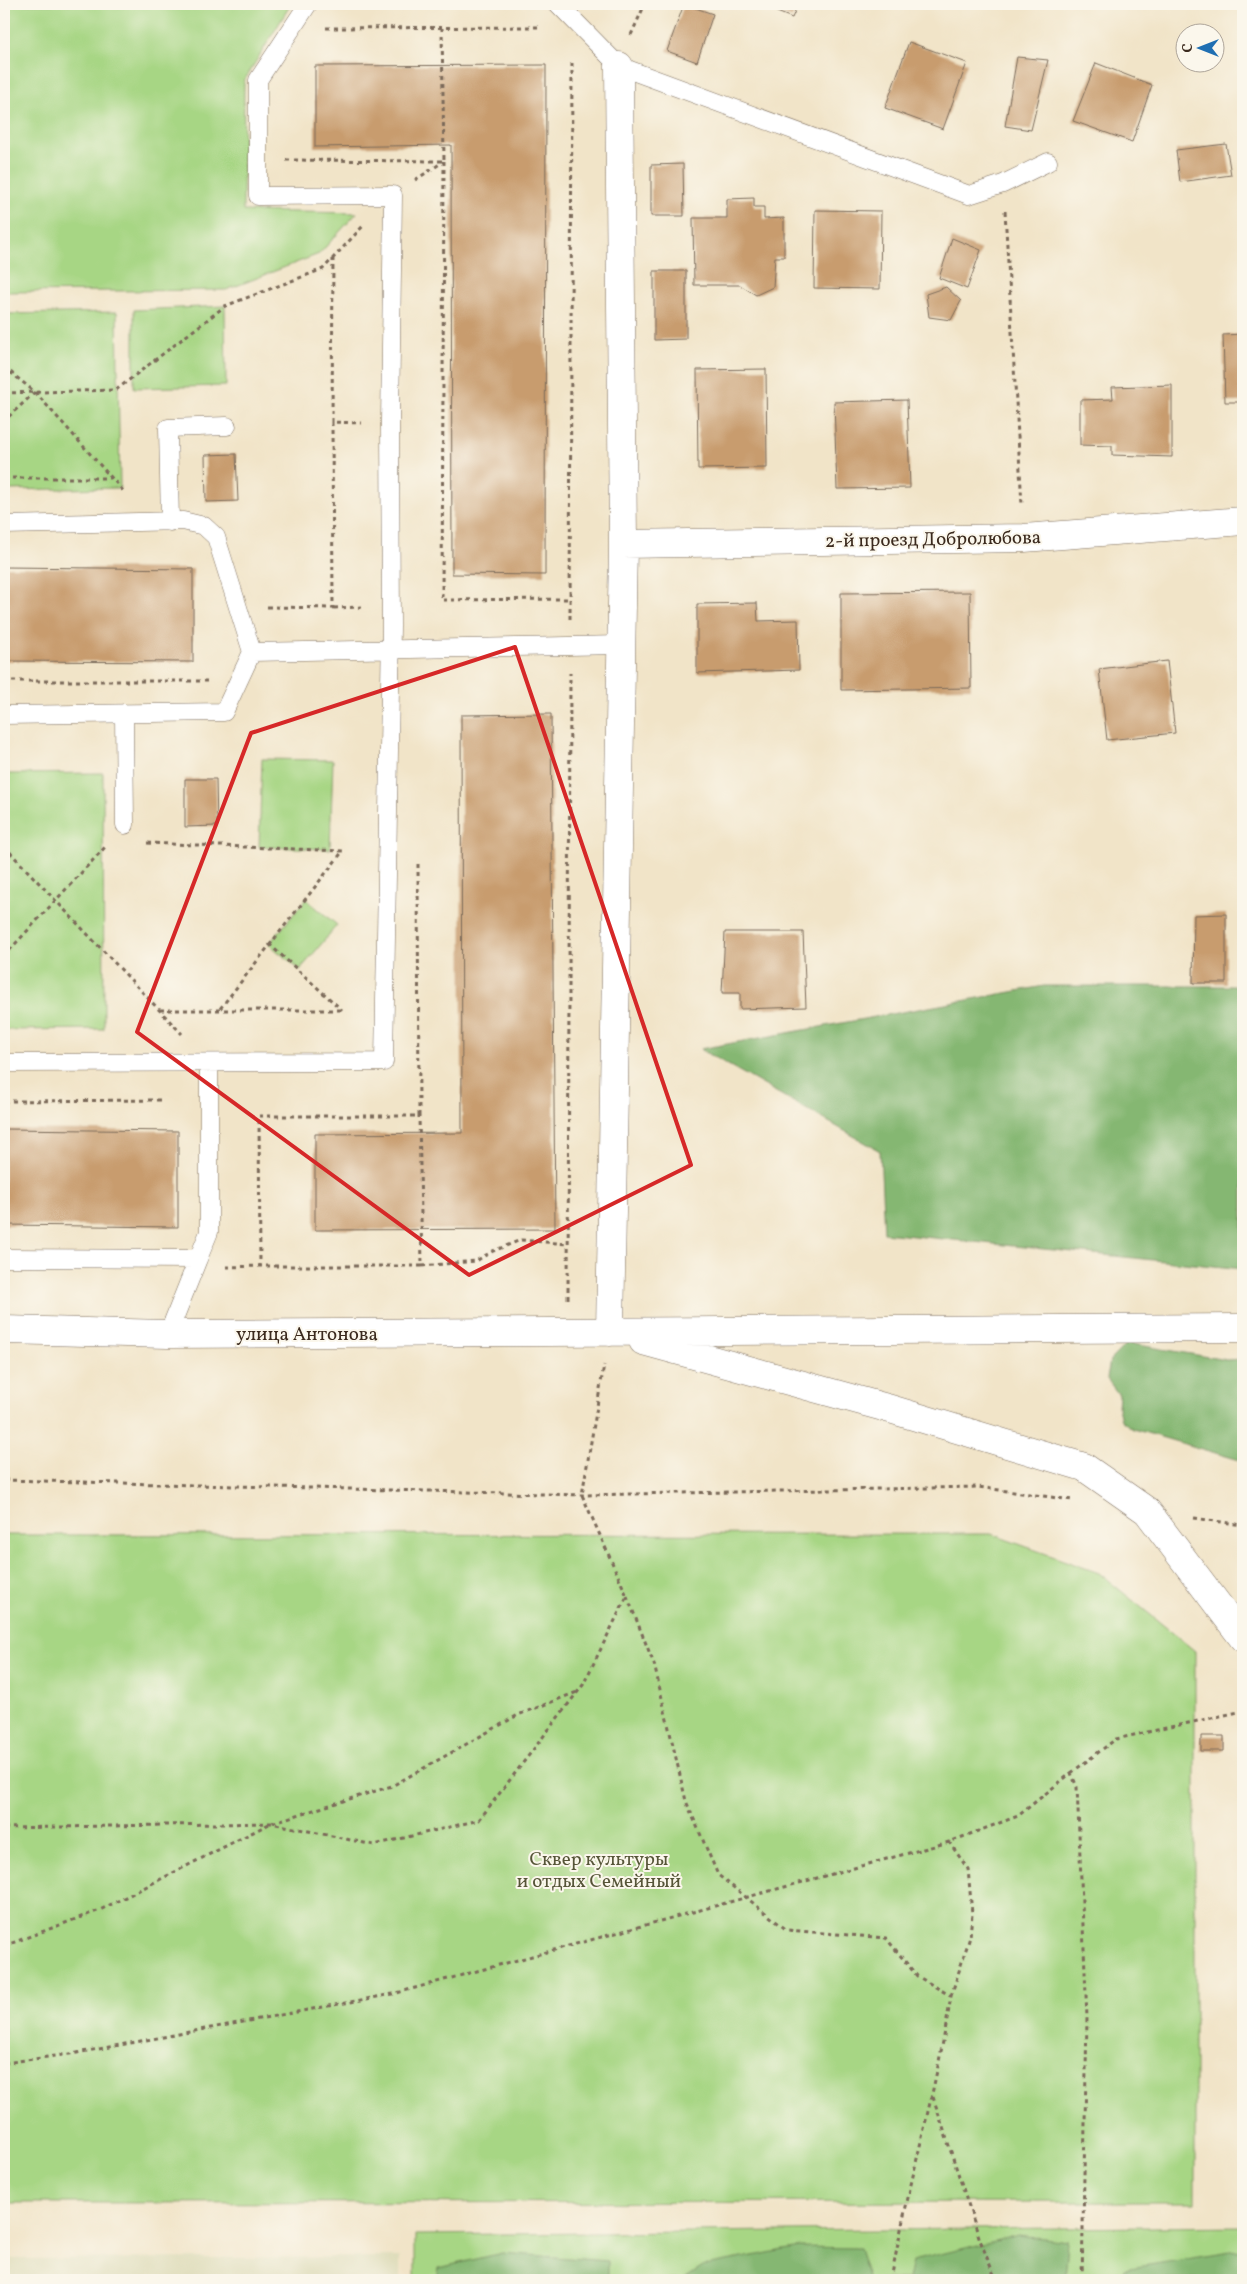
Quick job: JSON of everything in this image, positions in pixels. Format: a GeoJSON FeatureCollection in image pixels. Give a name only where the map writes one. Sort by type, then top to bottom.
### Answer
{"type":"FeatureCollection","features":[{"type":"Feature","properties":{"kind":"street"},"geometry":{"type":"LineString","coordinates":[[619,66],[623,544],[610,1332],[888,1408],[1084,1467],[1147,1511],[1243,1638]]}},
{"type":"Feature","properties":{"kind":"street","name":"2-й проезд Добролюбова"},"geometry":{"type":"LineString","coordinates":[[623,544],[1024,538],[1243,521]]}},
{"type":"Feature","properties":{"kind":"street","name":"улица Антонова"},"geometry":{"type":"LineString","coordinates":[[4,1330],[168,1334],[1243,1328]]}},
{"type":"Feature","properties":{"kind":"lane"},"geometry":{"type":"LineString","coordinates":[[4,1063],[384,1062],[390,650],[393,194],[258,196],[258,80],[308,4]]}},
{"type":"Feature","properties":{"kind":"lane"},"geometry":{"type":"LineString","coordinates":[[558,4],[619,66],[969,194],[1004,184],[1048,162]]}},
{"type":"Feature","properties":{"kind":"lane"},"geometry":{"type":"LineString","coordinates":[[170,522],[168,428],[227,426]]}},
{"type":"Feature","properties":{"kind":"lane"},"geometry":{"type":"LineString","coordinates":[[4,525],[183,521],[204,526],[216,537],[252,652],[224,712],[4,715]]}},
{"type":"Feature","properties":{"kind":"lane"},"geometry":{"type":"LineString","coordinates":[[252,652],[621,645]]}},
{"type":"Feature","properties":{"kind":"lane"},"geometry":{"type":"LineString","coordinates":[[124,713],[125,825]]}},
{"type":"Feature","properties":{"kind":"lane"},"geometry":{"type":"LineString","coordinates":[[168,1334],[209,1232],[209,1063]]}},
{"type":"Feature","properties":{"kind":"lane"},"geometry":{"type":"LineString","coordinates":[[4,1258],[198,1259]]}},
{"type":"Feature","properties":{"kind":"path"},"geometry":{"type":"LineString","coordinates":[[317,28],[548,27]]}},
{"type":"Feature","properties":{"kind":"path"},"geometry":{"type":"LineString","coordinates":[[442,28],[444,161],[442,600],[570,599]]}},
{"type":"Feature","properties":{"kind":"path"},"geometry":{"type":"LineString","coordinates":[[285,151],[285,160],[444,161]]}},
{"type":"Feature","properties":{"kind":"path"},"geometry":{"type":"LineString","coordinates":[[4,393],[116,390],[225,306],[323,269],[393,194],[444,161]]}},
{"type":"Feature","properties":{"kind":"path"},"geometry":{"type":"LineString","coordinates":[[1004,184],[1024,538]]}},
{"type":"Feature","properties":{"kind":"path"},"geometry":{"type":"LineString","coordinates":[[238,606],[333,608],[333,258]]}},
{"type":"Feature","properties":{"kind":"path"},"geometry":{"type":"LineString","coordinates":[[4,367],[35,392],[150,522]]}},
{"type":"Feature","properties":{"kind":"path"},"geometry":{"type":"LineString","coordinates":[[4,421],[35,392]]}},
{"type":"Feature","properties":{"kind":"path"},"geometry":{"type":"LineString","coordinates":[[332,422],[390,424]]}},
{"type":"Feature","properties":{"kind":"path"},"geometry":{"type":"LineString","coordinates":[[4,478],[111,478]]}},
{"type":"Feature","properties":{"kind":"path"},"geometry":{"type":"LineString","coordinates":[[4,682],[211,682]]}},
{"type":"Feature","properties":{"kind":"path"},"geometry":{"type":"LineString","coordinates":[[4,956],[125,825]]}},
{"type":"Feature","properties":{"kind":"path"},"geometry":{"type":"LineString","coordinates":[[140,842],[342,851],[219,1010]]}},
{"type":"Feature","properties":{"kind":"path"},"geometry":{"type":"LineString","coordinates":[[4,846],[209,1063]]}},
{"type":"Feature","properties":{"kind":"path"},"geometry":{"type":"LineString","coordinates":[[160,1010],[342,1010],[269,944]]}},
{"type":"Feature","properties":{"kind":"path"},"geometry":{"type":"LineString","coordinates":[[4,1101],[164,1100]]}},
{"type":"Feature","properties":{"kind":"path"},"geometry":{"type":"LineString","coordinates":[[422,1266],[476,1261],[493,1251],[521,1240],[568,1244]]}},
{"type":"Feature","properties":{"kind":"path"},"geometry":{"type":"LineString","coordinates":[[224,1267],[260,1266]]}},
{"type":"Feature","properties":{"kind":"path"},"geometry":{"type":"LineString","coordinates":[[610,1332],[582,1495],[627,1596],[654,1664],[686,1801],[718,1875],[787,1930],[886,1938],[917,1976],[951,1996]]}},
{"type":"Feature","properties":{"kind":"path"},"geometry":{"type":"LineString","coordinates":[[4,1480],[582,1495],[978,1487],[1076,1501]]}},
{"type":"Feature","properties":{"kind":"path"},"geometry":{"type":"LineString","coordinates":[[1147,1511],[1243,1525]]}},
{"type":"Feature","properties":{"kind":"path"},"geometry":{"type":"LineString","coordinates":[[4,1828],[271,1823],[374,1845],[479,1820],[578,1692],[627,1596]]}},
{"type":"Feature","properties":{"kind":"path"},"geometry":{"type":"LineString","coordinates":[[4,1946],[100,1910],[271,1823],[392,1786],[518,1715],[578,1692]]}},
{"type":"Feature","properties":{"kind":"path"},"geometry":{"type":"LineString","coordinates":[[4,2063],[78,2053],[393,1994],[745,1896],[949,1842],[1018,1816],[1116,1739],[1243,1711]]}},
{"type":"Feature","properties":{"kind":"path"},"geometry":{"type":"LineString","coordinates":[[1071,1773],[1077,1787],[1087,2018],[1082,2280]]}},
{"type":"Feature","properties":{"kind":"path"},"geometry":{"type":"LineString","coordinates":[[891,2280],[932,2095],[951,1996],[970,1937],[972,1914],[968,1869],[949,1842]]}},
{"type":"Feature","properties":{"kind":"path"},"geometry":{"type":"LineString","coordinates":[[932,2095],[980,2240],[996,2280]]}},
{"type":"Feature","properties":{"kind":"highlighted area"},"geometry":{"type":"Polygon","coordinates":[[[515,647],[691,1165],[469,1275],[137,1032],[251,733],[515,647]]]}},
{"type":"Feature","properties":{"kind":"shaded area"},"geometry":{"type":"Polygon","coordinates":[[[400,2257],[400,2280],[4,2280],[4,2259],[400,2257]]]}},
{"type":"Feature","properties":{"kind":"green space"},"geometry":{"type":"Polygon","coordinates":[[[4,4],[291,4],[244,81],[243,211],[357,213],[319,254],[226,290],[4,292],[4,4]]]}},
{"type":"Feature","properties":{"kind":"green space"},"geometry":{"type":"Polygon","coordinates":[[[225,306],[226,386],[134,388],[134,310],[225,306]]]}},
{"type":"Feature","properties":{"kind":"green space"},"geometry":{"type":"Polygon","coordinates":[[[117,312],[120,488],[4,490],[4,314],[117,312]]]}},
{"type":"Feature","properties":{"kind":"green space"},"geometry":{"type":"Polygon","coordinates":[[[262,759],[333,760],[330,849],[259,847],[262,759]]]}},
{"type":"Feature","properties":{"kind":"green space"},"geometry":{"type":"Polygon","coordinates":[[[103,773],[104,1029],[4,1030],[4,774],[103,773]]]}},
{"type":"Feature","properties":{"kind":"green space"},"geometry":{"type":"Polygon","coordinates":[[[306,899],[337,925],[300,970],[269,944],[306,899]]]}},
{"type":"Feature","properties":{"kind":"green space"},"geometry":{"type":"Polygon","coordinates":[[[1044,986],[1243,986],[1243,1269],[884,1233],[880,1151],[700,1049],[1044,986]]]}},
{"type":"Feature","properties":{"kind":"green space"},"geometry":{"type":"Polygon","coordinates":[[[1127,1343],[1226,1360],[1243,1359],[1243,1461],[1133,1429],[1121,1420],[1118,1408],[1119,1395],[1107,1379],[1110,1360],[1127,1343]]]}},
{"type":"Feature","properties":{"kind":"green space","name":"Сквер культуры и отдых Семейный"},"geometry":{"type":"Polygon","coordinates":[[[991,1534],[1099,1573],[1195,1651],[1195,2202],[4,2203],[4,1535],[991,1534]]]}},
{"type":"Feature","properties":{"kind":"green space"},"geometry":{"type":"Polygon","coordinates":[[[1243,2226],[1243,2280],[415,2280],[415,2235],[1243,2226]]]}},
{"type":"Feature","properties":{"kind":"green space"},"geometry":{"type":"Polygon","coordinates":[[[1019,2235],[1068,2241],[1065,2280],[908,2280],[912,2261],[1019,2235]]]}},
{"type":"Feature","properties":{"kind":"green space"},"geometry":{"type":"Polygon","coordinates":[[[799,2247],[859,2248],[869,2280],[683,2280],[706,2265],[799,2247]]]}},
{"type":"Feature","properties":{"kind":"green space"},"geometry":{"type":"Polygon","coordinates":[[[1243,2250],[1243,2280],[1119,2280],[1124,2269],[1243,2250]]]}},
{"type":"Feature","properties":{"kind":"green space"},"geometry":{"type":"Polygon","coordinates":[[[502,2253],[608,2261],[608,2280],[437,2280],[439,2268],[502,2253]]]}},
{"type":"Feature","properties":{"kind":"building"},"geometry":{"type":"Polygon","coordinates":[[[684,4],[713,14],[697,62],[667,51],[684,4]]]}},
{"type":"Feature","properties":{"kind":"building"},"geometry":{"type":"Polygon","coordinates":[[[757,4],[798,4],[792,18],[757,4]]]}},
{"type":"Feature","properties":{"kind":"building"},"geometry":{"type":"Polygon","coordinates":[[[909,42],[967,63],[943,129],[885,108],[909,42]]]}},
{"type":"Feature","properties":{"kind":"building"},"geometry":{"type":"Polygon","coordinates":[[[1017,57],[1048,60],[1031,130],[1005,126],[1017,57]]]}},
{"type":"Feature","properties":{"kind":"building"},"geometry":{"type":"Polygon","coordinates":[[[1096,63],[1152,85],[1132,142],[1073,121],[1096,63]]]}},
{"type":"Feature","properties":{"kind":"building"},"geometry":{"type":"Polygon","coordinates":[[[546,65],[545,575],[452,574],[451,145],[315,147],[315,66],[546,65]]]}},
{"type":"Feature","properties":{"kind":"building"},"geometry":{"type":"Polygon","coordinates":[[[1226,144],[1231,175],[1180,182],[1176,150],[1226,144]]]}},
{"type":"Feature","properties":{"kind":"building"},"geometry":{"type":"Polygon","coordinates":[[[683,164],[684,216],[651,216],[651,165],[683,164]]]}},
{"type":"Feature","properties":{"kind":"building"},"geometry":{"type":"Polygon","coordinates":[[[754,198],[754,207],[764,207],[764,219],[784,218],[784,257],[775,257],[773,287],[756,295],[740,285],[694,285],[693,218],[727,218],[727,199],[754,198]]]}},
{"type":"Feature","properties":{"kind":"building"},"geometry":{"type":"Polygon","coordinates":[[[815,210],[881,211],[880,289],[814,288],[815,210]]]}},
{"type":"Feature","properties":{"kind":"building"},"geometry":{"type":"Polygon","coordinates":[[[952,238],[981,250],[967,289],[939,278],[952,238]]]}},
{"type":"Feature","properties":{"kind":"building"},"geometry":{"type":"Polygon","coordinates":[[[654,271],[686,271],[686,339],[654,340],[654,271]]]}},
{"type":"Feature","properties":{"kind":"building"},"geometry":{"type":"Polygon","coordinates":[[[946,287],[961,301],[951,320],[929,317],[926,294],[946,287]]]}},
{"type":"Feature","properties":{"kind":"building"},"geometry":{"type":"Polygon","coordinates":[[[1243,334],[1243,402],[1225,402],[1223,335],[1243,334]]]}},
{"type":"Feature","properties":{"kind":"building"},"geometry":{"type":"Polygon","coordinates":[[[766,369],[767,468],[698,469],[697,370],[766,369]]]}},
{"type":"Feature","properties":{"kind":"building"},"geometry":{"type":"Polygon","coordinates":[[[1172,385],[1172,457],[1112,455],[1112,446],[1080,445],[1080,400],[1113,399],[1112,387],[1172,385]]]}},
{"type":"Feature","properties":{"kind":"building"},"geometry":{"type":"Polygon","coordinates":[[[907,400],[910,488],[837,489],[834,402],[907,400]]]}},
{"type":"Feature","properties":{"kind":"building"},"geometry":{"type":"Polygon","coordinates":[[[236,454],[238,501],[206,502],[205,455],[236,454]]]}},
{"type":"Feature","properties":{"kind":"building"},"geometry":{"type":"Polygon","coordinates":[[[4,567],[193,569],[193,662],[4,661],[4,567]]]}},
{"type":"Feature","properties":{"kind":"building"},"geometry":{"type":"Polygon","coordinates":[[[970,592],[971,688],[841,690],[841,593],[970,592]]]}},
{"type":"Feature","properties":{"kind":"building"},"geometry":{"type":"Polygon","coordinates":[[[757,603],[758,621],[798,620],[799,670],[697,673],[697,604],[757,603]]]}},
{"type":"Feature","properties":{"kind":"building"},"geometry":{"type":"Polygon","coordinates":[[[1167,661],[1175,733],[1107,740],[1099,669],[1167,661]]]}},
{"type":"Feature","properties":{"kind":"building"},"geometry":{"type":"Polygon","coordinates":[[[551,714],[555,1229],[315,1230],[315,1134],[462,1133],[461,715],[551,714]]]}},
{"type":"Feature","properties":{"kind":"building"},"geometry":{"type":"Polygon","coordinates":[[[185,779],[216,779],[217,826],[185,827],[185,779]]]}},
{"type":"Feature","properties":{"kind":"building"},"geometry":{"type":"Polygon","coordinates":[[[1226,914],[1226,983],[1193,983],[1194,915],[1226,914]]]}},
{"type":"Feature","properties":{"kind":"building"},"geometry":{"type":"Polygon","coordinates":[[[725,932],[803,932],[806,1007],[740,1009],[740,993],[722,993],[725,932]]]}},
{"type":"Feature","properties":{"kind":"building"},"geometry":{"type":"Polygon","coordinates":[[[4,1129],[178,1131],[178,1227],[4,1225],[4,1129]]]}},
{"type":"Feature","properties":{"kind":"building"},"geometry":{"type":"Polygon","coordinates":[[[1201,1736],[1224,1736],[1224,1751],[1201,1751],[1201,1736]]]}}]}
